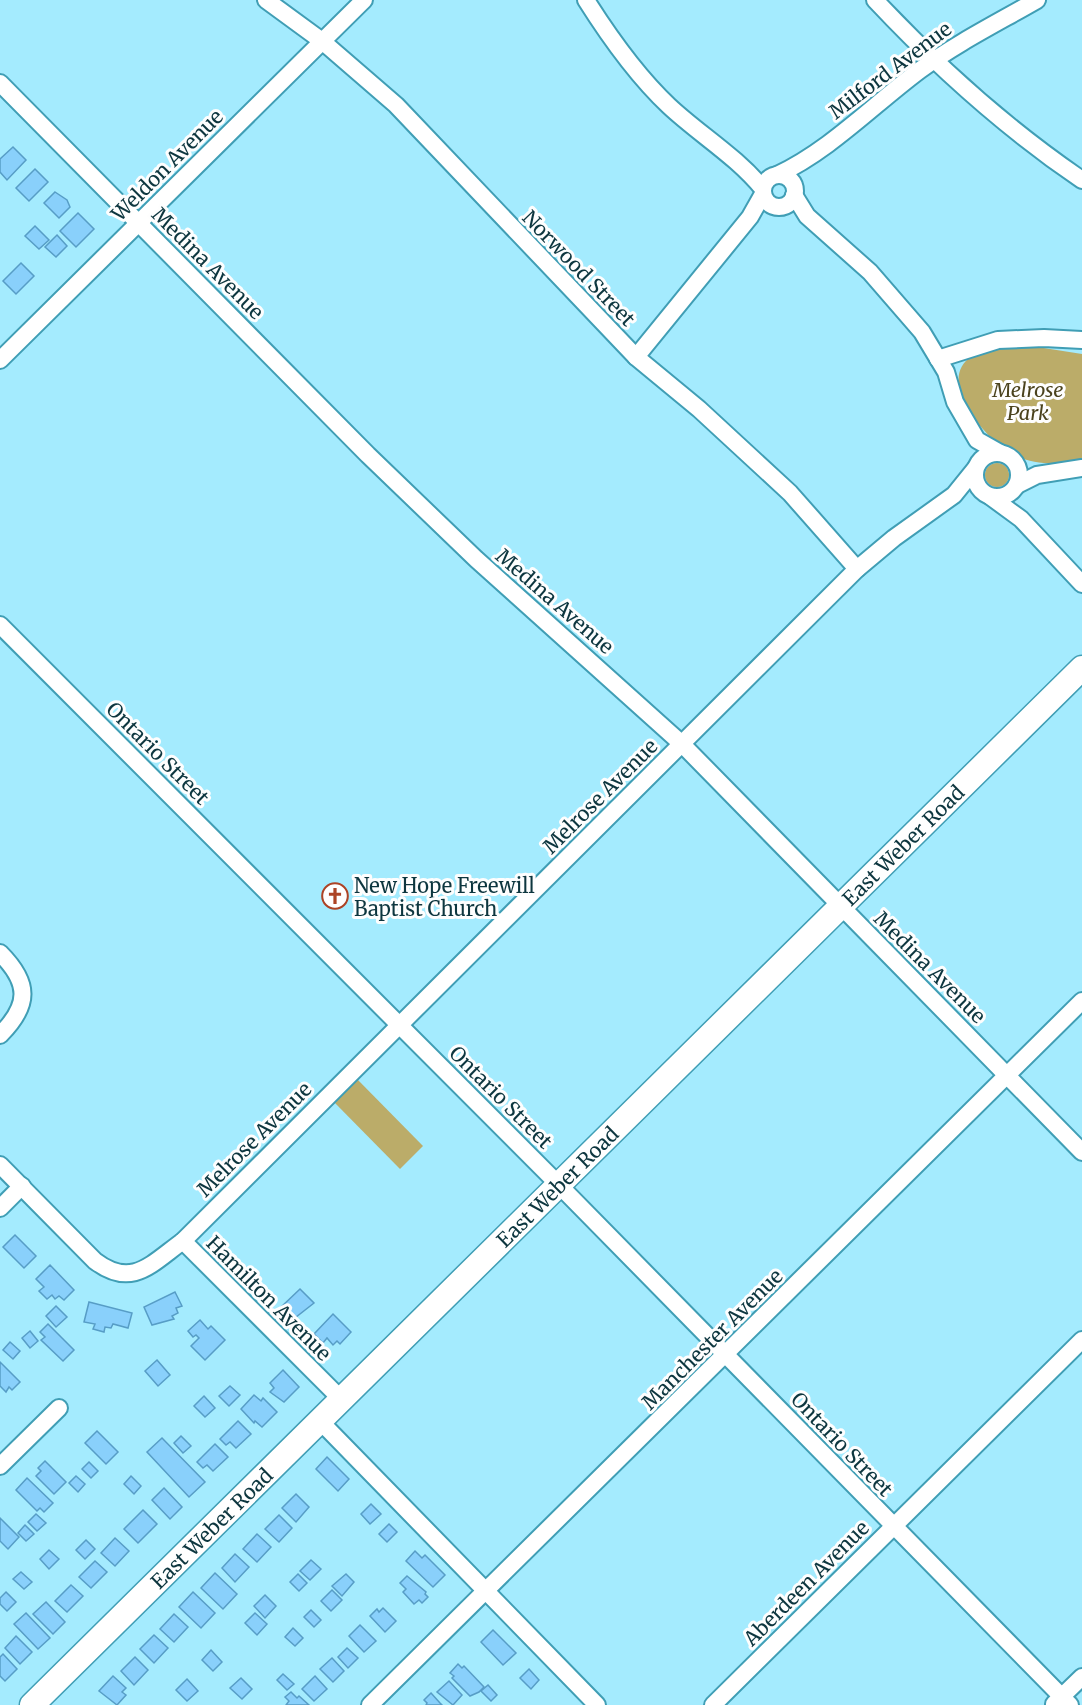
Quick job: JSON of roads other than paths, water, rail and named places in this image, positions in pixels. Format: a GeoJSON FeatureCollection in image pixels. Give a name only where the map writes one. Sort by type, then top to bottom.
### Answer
{"type":"FeatureCollection","features":[{"type":"Feature","properties":{"kind":"street","name":"Norwood Street"},"geometry":{"type":"LineString","coordinates":[[266,0],[322,41],[396,105],[636,357],[699,409],[790,493],[857,570]]}},
{"type":"Feature","properties":{"kind":"street","name":"Weldon Avenue"},"geometry":{"type":"LineString","coordinates":[[0,360],[364,0]]}},
{"type":"Feature","properties":{"kind":"street"},"geometry":{"type":"LineString","coordinates":[[586,0],[612,41],[669,106],[807,216],[870,272],[922,332],[946,372],[955,402],[978,440],[1037,475]]}},
{"type":"Feature","properties":{"kind":"street"},"geometry":{"type":"LineString","coordinates":[[875,0],[1007,124],[1043,154],[1082,180]]}},
{"type":"Feature","properties":{"kind":"street","name":"Milford Avenue"},"geometry":{"type":"LineString","coordinates":[[636,357],[750,217],[805,162],[936,59],[966,39],[1037,0]]}},
{"type":"Feature","properties":{"kind":"street","name":"Medina Avenue"},"geometry":{"type":"LineString","coordinates":[[0,83],[368,455],[476,559],[682,744],[1082,1152]]}},
{"type":"Feature","properties":{"kind":"street"},"geometry":{"type":"LineString","coordinates":[[938,359],[998,339],[1082,340]]}},
{"type":"Feature","properties":{"kind":"street"},"geometry":{"type":"LineString","coordinates":[[978,440],[975,481],[986,495],[1021,519],[1082,584]]}},
{"type":"Feature","properties":{"kind":"street"},"geometry":{"type":"LineString","coordinates":[[977,465],[988,454],[1006,456],[1019,471],[1015,488],[1021,519]]}},
{"type":"Feature","properties":{"kind":"street","name":"Melrose Avenue"},"geometry":{"type":"LineString","coordinates":[[183,1241],[857,570],[894,538],[954,495],[977,465]]}},
{"type":"Feature","properties":{"kind":"street"},"geometry":{"type":"LineString","coordinates":[[986,495],[1002,497],[1037,475],[1082,468]]}},
{"type":"Feature","properties":{"kind":"street","name":"Melrose Avenue"},"geometry":{"type":"LineString","coordinates":[[954,495],[986,495]]}},
{"type":"Feature","properties":{"kind":"street","name":"Ontario Street"},"geometry":{"type":"LineString","coordinates":[[0,625],[726,1354],[1062,1702]]}},
{"type":"Feature","properties":{"kind":"street","name":"East Weber Road"},"geometry":{"type":"LineString","coordinates":[[32,1705],[1082,668]]}},
{"type":"Feature","properties":{"kind":"street"},"geometry":{"type":"LineString","coordinates":[[0,952],[20,976],[24,994],[19,1013],[0,1035]]}},
{"type":"Feature","properties":{"kind":"street","name":"Manchester Avenue"},"geometry":{"type":"LineString","coordinates":[[370,1705],[487,1592],[1082,1001]]}},
{"type":"Feature","properties":{"kind":"street","name":"Hamilton Avenue"},"geometry":{"type":"LineString","coordinates":[[0,1165],[95,1261],[108,1271],[124,1275],[141,1272],[183,1241],[342,1400]]}},
{"type":"Feature","properties":{"kind":"street"},"geometry":{"type":"LineString","coordinates":[[0,1208],[22,1186]]}},
{"type":"Feature","properties":{"kind":"street","name":"Aberdeen Avenue"},"geometry":{"type":"LineString","coordinates":[[713,1705],[1082,1340]]}},
{"type":"Feature","properties":{"kind":"street"},"geometry":{"type":"LineString","coordinates":[[0,1466],[59,1408]]}},
{"type":"Feature","properties":{"kind":"street"},"geometry":{"type":"LineString","coordinates":[[320,1421],[597,1705]]}},
{"type":"Feature","properties":{"kind":"street"},"geometry":{"type":"LineString","coordinates":[[1062,1702],[1082,1677]]}},
{"type":"Feature","properties":{"kind":"place","name":"New Hope Freewill Baptist Church"},"geometry":{"type":"Point","coordinates":[335,896]}},
{"type":"Feature","properties":{"kind":"park label","name":"Melrose Park"},"geometry":{"type":"Point","coordinates":[1028,400]}}]}
